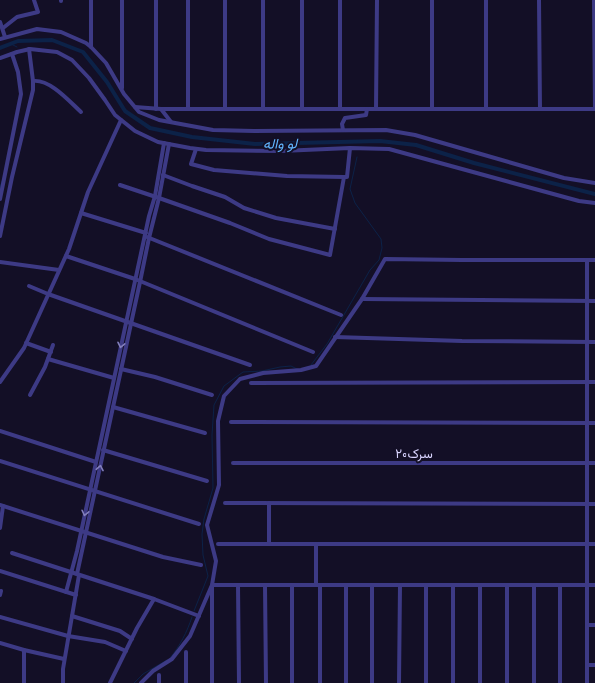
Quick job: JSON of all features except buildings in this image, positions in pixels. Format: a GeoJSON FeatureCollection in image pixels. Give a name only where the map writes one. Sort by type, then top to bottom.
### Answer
{"type":"FeatureCollection","features":[{"type":"Feature","properties":{"kind":"street"},"geometry":{"type":"LineString","coordinates":[[2,28],[17,17],[38,12],[34,0]]}},
{"type":"Feature","properties":{"kind":"street"},"geometry":{"type":"LineString","coordinates":[[91,0],[91,47]]}},
{"type":"Feature","properties":{"kind":"street"},"geometry":{"type":"LineString","coordinates":[[122,0],[122,89]]}},
{"type":"Feature","properties":{"kind":"street"},"geometry":{"type":"LineString","coordinates":[[156,0],[158,108],[171,122]]}},
{"type":"Feature","properties":{"kind":"street"},"geometry":{"type":"LineString","coordinates":[[188,0],[188,109]]}},
{"type":"Feature","properties":{"kind":"street"},"geometry":{"type":"LineString","coordinates":[[225,0],[225,109]]}},
{"type":"Feature","properties":{"kind":"street"},"geometry":{"type":"LineString","coordinates":[[263,0],[263,109]]}},
{"type":"Feature","properties":{"kind":"street"},"geometry":{"type":"LineString","coordinates":[[302,0],[302,109]]}},
{"type":"Feature","properties":{"kind":"street"},"geometry":{"type":"LineString","coordinates":[[340,0],[340,109]]}},
{"type":"Feature","properties":{"kind":"street"},"geometry":{"type":"LineString","coordinates":[[376,109],[377,0]]}},
{"type":"Feature","properties":{"kind":"street"},"geometry":{"type":"LineString","coordinates":[[432,0],[432,109]]}},
{"type":"Feature","properties":{"kind":"street"},"geometry":{"type":"LineString","coordinates":[[486,0],[486,109]]}},
{"type":"Feature","properties":{"kind":"street"},"geometry":{"type":"LineString","coordinates":[[539,0],[540,109]]}},
{"type":"Feature","properties":{"kind":"street"},"geometry":{"type":"LineString","coordinates":[[135,107],[188,109],[595,109],[594,0]]}},
{"type":"Feature","properties":{"kind":"street"},"geometry":{"type":"LineString","coordinates":[[0,22],[2,28],[2,38],[37,30],[61,32],[86,43],[106,63],[122,89],[139,112],[159,120],[213,130],[386,130],[415,135],[564,178],[595,183]]}},
{"type":"Feature","properties":{"kind":"street"},"geometry":{"type":"LineString","coordinates":[[0,236],[12,177],[33,90],[29,49]]}},
{"type":"Feature","properties":{"kind":"street"},"geometry":{"type":"LineString","coordinates":[[0,58],[29,49],[57,52],[72,60],[89,78],[115,115],[135,131],[158,142],[196,149],[281,151],[350,148],[389,149],[579,201],[595,203]]}},
{"type":"Feature","properties":{"kind":"street"},"geometry":{"type":"LineString","coordinates":[[0,199],[21,94],[18,72],[12,54]]}},
{"type":"Feature","properties":{"kind":"street"},"geometry":{"type":"LineString","coordinates":[[33,81],[37,80],[50,86],[81,112]]}},
{"type":"Feature","properties":{"kind":"street"},"geometry":{"type":"LineString","coordinates":[[343,130],[342,124],[345,118],[366,115],[367,109]]}},
{"type":"Feature","properties":{"kind":"street"},"geometry":{"type":"LineString","coordinates":[[0,382],[24,348],[66,256],[88,192],[121,120]]}},
{"type":"Feature","properties":{"kind":"street"},"geometry":{"type":"LineString","coordinates":[[66,592],[114,378],[129,322],[138,281],[149,216],[157,197],[163,175],[166,143]]}},
{"type":"Feature","properties":{"kind":"street"},"geometry":{"type":"LineString","coordinates":[[157,197],[166,143]]}},
{"type":"Feature","properties":{"kind":"street"},"geometry":{"type":"LineString","coordinates":[[120,185],[230,223],[269,239],[330,255],[344,177],[347,177],[350,148]]}},
{"type":"Feature","properties":{"kind":"street"},"geometry":{"type":"LineString","coordinates":[[196,149],[191,164],[214,170],[287,176],[344,177]]}},
{"type":"Feature","properties":{"kind":"street"},"geometry":{"type":"LineString","coordinates":[[163,175],[225,197],[244,208],[276,218],[334,229]]}},
{"type":"Feature","properties":{"kind":"street"},"geometry":{"type":"LineString","coordinates":[[81,213],[146,236],[340,315]]}},
{"type":"Feature","properties":{"kind":"street"},"geometry":{"type":"LineString","coordinates":[[66,256],[138,281],[314,352]]}},
{"type":"Feature","properties":{"kind":"street"},"geometry":{"type":"LineString","coordinates":[[212,683],[212,585],[216,561],[207,525],[219,485],[218,421],[224,396],[240,379],[263,373],[302,370],[316,366],[362,300],[384,259],[595,260]]}},
{"type":"Feature","properties":{"kind":"street"},"geometry":{"type":"LineString","coordinates":[[587,260],[587,683]]}},
{"type":"Feature","properties":{"kind":"street"},"geometry":{"type":"LineString","coordinates":[[0,262],[59,270]]}},
{"type":"Feature","properties":{"kind":"street"},"geometry":{"type":"LineString","coordinates":[[29,286],[250,365]]}},
{"type":"Feature","properties":{"kind":"street"},"geometry":{"type":"LineString","coordinates":[[362,300],[595,301]]}},
{"type":"Feature","properties":{"kind":"street"},"geometry":{"type":"LineString","coordinates":[[63,683],[64,659],[76,595],[78,575],[121,369],[129,322]]}},
{"type":"Feature","properties":{"kind":"street"},"geometry":{"type":"LineString","coordinates":[[336,337],[462,342],[595,342]]}},
{"type":"Feature","properties":{"kind":"street"},"geometry":{"type":"LineString","coordinates":[[26,343],[50,352]]}},
{"type":"Feature","properties":{"kind":"street"},"geometry":{"type":"LineString","coordinates":[[30,395],[45,368],[53,345]]}},
{"type":"Feature","properties":{"kind":"street"},"geometry":{"type":"LineString","coordinates":[[48,359],[114,378]]}},
{"type":"Feature","properties":{"kind":"street"},"geometry":{"type":"LineString","coordinates":[[121,369],[156,377],[212,395]]}},
{"type":"Feature","properties":{"kind":"street"},"geometry":{"type":"LineString","coordinates":[[251,382],[595,382]]}},
{"type":"Feature","properties":{"kind":"street"},"geometry":{"type":"LineString","coordinates":[[113,408],[206,433]]}},
{"type":"Feature","properties":{"kind":"street"},"geometry":{"type":"LineString","coordinates":[[231,422],[595,423]]}},
{"type":"Feature","properties":{"kind":"street"},"geometry":{"type":"LineString","coordinates":[[0,431],[96,462]]}},
{"type":"Feature","properties":{"kind":"street"},"geometry":{"type":"LineString","coordinates":[[104,450],[207,481]]}},
{"type":"Feature","properties":{"kind":"street"},"geometry":{"type":"LineString","coordinates":[[0,461],[199,524]]}},
{"type":"Feature","properties":{"kind":"street","name":"سرک۲۰"},"geometry":{"type":"LineString","coordinates":[[233,463],[595,464]]}},
{"type":"Feature","properties":{"kind":"street"},"geometry":{"type":"LineString","coordinates":[[225,503],[595,504]]}},
{"type":"Feature","properties":{"kind":"street"},"geometry":{"type":"LineString","coordinates":[[269,503],[269,544]]}},
{"type":"Feature","properties":{"kind":"street"},"geometry":{"type":"LineString","coordinates":[[0,528],[2,506],[163,557],[201,565]]}},
{"type":"Feature","properties":{"kind":"street"},"geometry":{"type":"LineString","coordinates":[[218,544],[595,544]]}},
{"type":"Feature","properties":{"kind":"street"},"geometry":{"type":"LineString","coordinates":[[316,544],[320,683]]}},
{"type":"Feature","properties":{"kind":"street"},"geometry":{"type":"LineString","coordinates":[[12,553],[154,599],[199,616]]}},
{"type":"Feature","properties":{"kind":"street"},"geometry":{"type":"LineString","coordinates":[[0,571],[76,595]]}},
{"type":"Feature","properties":{"kind":"street"},"geometry":{"type":"LineString","coordinates":[[212,585],[595,585]]}},
{"type":"Feature","properties":{"kind":"street"},"geometry":{"type":"LineString","coordinates":[[141,683],[154,671],[172,659],[190,636],[212,585]]}},
{"type":"Feature","properties":{"kind":"street"},"geometry":{"type":"LineString","coordinates":[[238,585],[239,683]]}},
{"type":"Feature","properties":{"kind":"street"},"geometry":{"type":"LineString","coordinates":[[265,585],[266,683]]}},
{"type":"Feature","properties":{"kind":"street"},"geometry":{"type":"LineString","coordinates":[[292,585],[292,683]]}},
{"type":"Feature","properties":{"kind":"street"},"geometry":{"type":"LineString","coordinates":[[346,585],[346,683]]}},
{"type":"Feature","properties":{"kind":"street"},"geometry":{"type":"LineString","coordinates":[[372,585],[372,683]]}},
{"type":"Feature","properties":{"kind":"street"},"geometry":{"type":"LineString","coordinates":[[399,683],[400,585]]}},
{"type":"Feature","properties":{"kind":"street"},"geometry":{"type":"LineString","coordinates":[[426,585],[426,683]]}},
{"type":"Feature","properties":{"kind":"street"},"geometry":{"type":"LineString","coordinates":[[453,585],[453,683]]}},
{"type":"Feature","properties":{"kind":"street"},"geometry":{"type":"LineString","coordinates":[[480,585],[480,683]]}},
{"type":"Feature","properties":{"kind":"street"},"geometry":{"type":"LineString","coordinates":[[507,585],[507,683]]}},
{"type":"Feature","properties":{"kind":"street"},"geometry":{"type":"LineString","coordinates":[[534,585],[534,683]]}},
{"type":"Feature","properties":{"kind":"street"},"geometry":{"type":"LineString","coordinates":[[560,585],[560,683]]}},
{"type":"Feature","properties":{"kind":"street"},"geometry":{"type":"LineString","coordinates":[[110,683],[132,638],[154,599]]}},
{"type":"Feature","properties":{"kind":"street"},"geometry":{"type":"LineString","coordinates":[[72,616],[120,631],[132,638]]}},
{"type":"Feature","properties":{"kind":"street"},"geometry":{"type":"LineString","coordinates":[[0,617],[68,636],[105,642],[126,651]]}},
{"type":"Feature","properties":{"kind":"street"},"geometry":{"type":"LineString","coordinates":[[587,625],[595,625]]}},
{"type":"Feature","properties":{"kind":"street"},"geometry":{"type":"LineString","coordinates":[[0,643],[64,659]]}},
{"type":"Feature","properties":{"kind":"street"},"geometry":{"type":"LineString","coordinates":[[24,650],[24,683]]}},
{"type":"Feature","properties":{"kind":"street"},"geometry":{"type":"LineString","coordinates":[[186,652],[186,683]]}},
{"type":"Feature","properties":{"kind":"street"},"geometry":{"type":"LineString","coordinates":[[587,665],[595,665]]}},
{"type":"Feature","properties":{"kind":"street"},"geometry":{"type":"LineString","coordinates":[[159,675],[159,683]]}},
{"type":"Feature","properties":{"kind":"waterway","name":"لو واله"},"geometry":{"type":"LineString","coordinates":[[0,48],[18,41],[52,40],[83,52],[107,82],[125,111],[150,128],[192,137],[255,144],[380,141],[416,145],[474,163],[595,194]]}},
{"type":"Feature","properties":{"kind":"waterway","name":"لو واله"},"geometry":{"type":"LineString","coordinates":[[11,44],[17,47]]}},
{"type":"Feature","properties":{"kind":"waterway"},"geometry":{"type":"LineString","coordinates":[[311,365],[327,344],[370,270],[379,260],[382,248],[381,239],[355,203],[350,189],[357,157]]}},
{"type":"Feature","properties":{"kind":"waterway"},"geometry":{"type":"LineString","coordinates":[[0,188],[2,181]]}},
{"type":"Feature","properties":{"kind":"waterway"},"geometry":{"type":"LineString","coordinates":[[194,611],[208,576],[203,555],[202,534],[204,519],[213,488],[212,435],[214,405],[224,386],[243,372],[262,371],[291,366],[297,369]]}},
{"type":"Feature","properties":{"kind":"waterway"},"geometry":{"type":"LineString","coordinates":[[170,658],[183,639],[192,617]]}},
{"type":"Feature","properties":{"kind":"waterway"},"geometry":{"type":"LineString","coordinates":[[134,683],[143,674],[167,660]]}}]}
